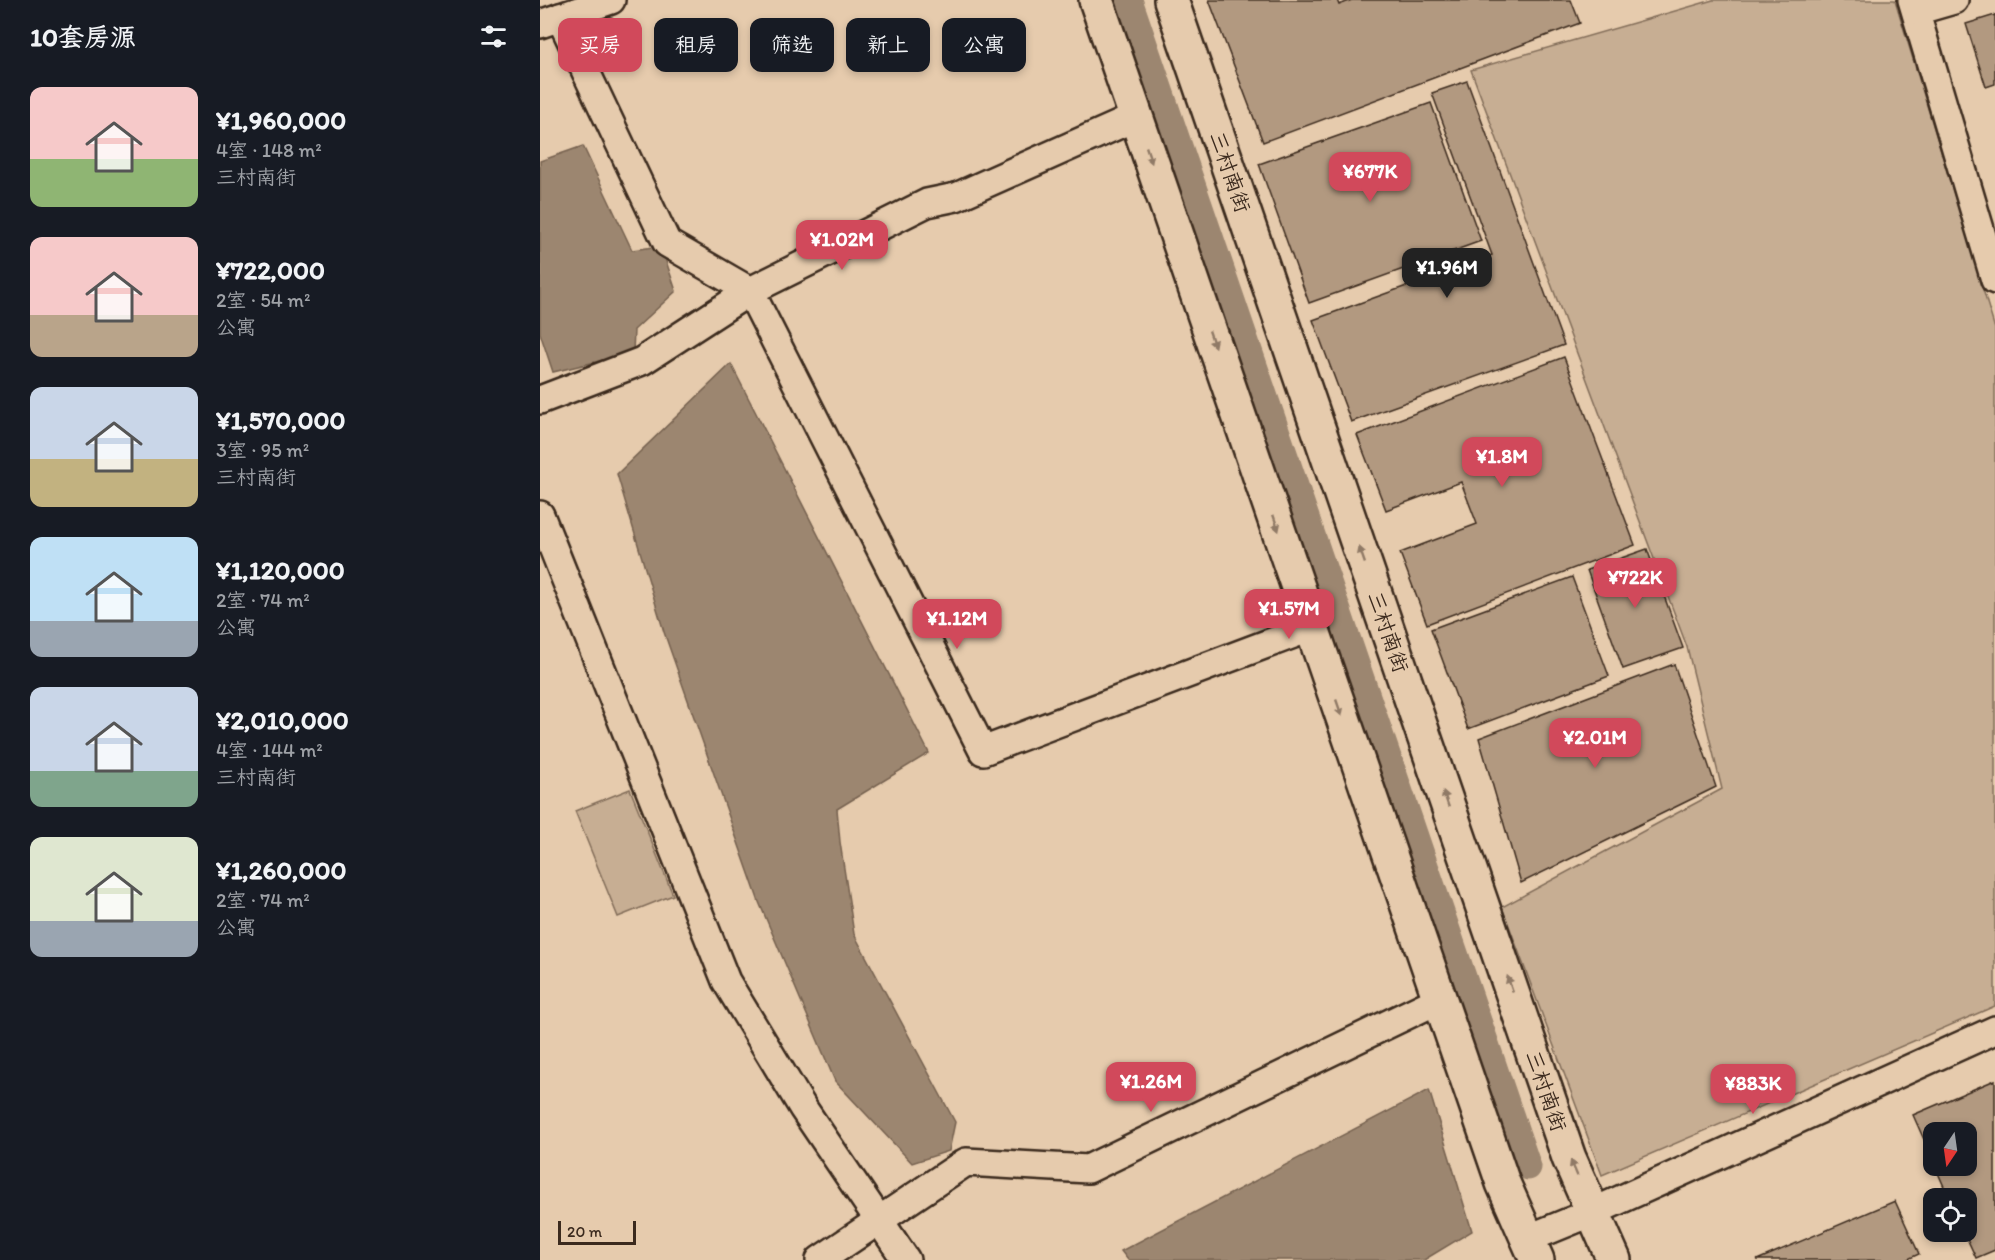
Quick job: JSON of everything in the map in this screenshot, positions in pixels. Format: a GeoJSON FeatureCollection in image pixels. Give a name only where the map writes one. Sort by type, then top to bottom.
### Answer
{"type":"FeatureCollection","features":[{"type":"Feature","properties":{"kind":"street"},"geometry":{"type":"LineString","coordinates":[[611,0],[550,21],[666,243],[750,291],[983,752],[1312,627]]}},
{"type":"Feature","properties":{"kind":"street"},"geometry":{"type":"LineString","coordinates":[[1096,0],[1503,1183],[1532,1249],[1593,1212],[1995,1030]]}},
{"type":"Feature","properties":{"kind":"street","name":"三村南街"},"geometry":{"type":"LineString","coordinates":[[1171,0],[1569,1158],[1614,1260]]}},
{"type":"Feature","properties":{"kind":"street"},"geometry":{"type":"LineString","coordinates":[[1954,0],[1914,6],[1995,280]]}},
{"type":"Feature","properties":{"kind":"street"},"geometry":{"type":"LineString","coordinates":[[540,400],[642,361],[750,291],[927,203],[956,197],[1136,117]]}},
{"type":"Feature","properties":{"kind":"street"},"geometry":{"type":"LineString","coordinates":[[540,515],[726,981],[803,1108],[906,1260]]}},
{"type":"Feature","properties":{"kind":"street"},"geometry":{"type":"LineString","coordinates":[[820,1260],[966,1162],[1088,1169],[1440,999]]}},
{"type":"Feature","properties":{"kind":"shaded area"},"geometry":{"type":"Polygon","coordinates":[[[1713,0],[1895,0],[1995,329],[1995,1006],[1602,1175],[1502,907],[1722,789],[1687,647],[1471,70],[1713,0]]]}},
{"type":"Feature","properties":{"kind":"shaded area"},"geometry":{"type":"Polygon","coordinates":[[[583,146],[632,250],[661,246],[676,291],[634,330],[633,353],[553,372],[540,333],[540,161],[583,146]]]}},
{"type":"Feature","properties":{"kind":"shaded area"},"geometry":{"type":"Polygon","coordinates":[[[731,364],[929,753],[837,809],[854,934],[955,1122],[949,1151],[912,1163],[835,1081],[759,902],[664,632],[617,474],[731,364]]]}},
{"type":"Feature","properties":{"kind":"shaded area"},"geometry":{"type":"Polygon","coordinates":[[[630,789],[673,895],[618,917],[575,811],[630,789]]]}},
{"type":"Feature","properties":{"kind":"shaded area"},"geometry":{"type":"Polygon","coordinates":[[[1429,1090],[1472,1231],[1424,1260],[1128,1260],[1121,1251],[1429,1090]]]}},
{"type":"Feature","properties":{"kind":"building"},"geometry":{"type":"Polygon","coordinates":[[[1209,0],[1337,0],[1339,5],[1352,0],[1571,0],[1580,23],[1263,142],[1209,0]]]}},
{"type":"Feature","properties":{"kind":"building"},"geometry":{"type":"Polygon","coordinates":[[[1995,15],[1995,84],[1986,87],[1966,24],[1995,15]]]}},
{"type":"Feature","properties":{"kind":"building"},"geometry":{"type":"Polygon","coordinates":[[[1467,81],[1564,345],[1351,422],[1313,320],[1492,255],[1432,93],[1467,81]]]}},
{"type":"Feature","properties":{"kind":"building"},"geometry":{"type":"Polygon","coordinates":[[[1431,103],[1481,241],[1309,303],[1259,164],[1431,103]]]}},
{"type":"Feature","properties":{"kind":"building"},"geometry":{"type":"Polygon","coordinates":[[[1564,357],[1635,545],[1427,624],[1400,553],[1477,524],[1461,482],[1386,510],[1357,435],[1564,357]]]}},
{"type":"Feature","properties":{"kind":"building"},"geometry":{"type":"Polygon","coordinates":[[[1647,549],[1683,648],[1623,669],[1587,570],[1647,549]]]}},
{"type":"Feature","properties":{"kind":"building"},"geometry":{"type":"Polygon","coordinates":[[[1572,577],[1609,676],[1468,729],[1431,629],[1572,577]]]}},
{"type":"Feature","properties":{"kind":"building"},"geometry":{"type":"Polygon","coordinates":[[[1674,664],[1716,787],[1521,883],[1479,738],[1674,664]]]}},
{"type":"Feature","properties":{"kind":"building"},"geometry":{"type":"Polygon","coordinates":[[[1995,1080],[1995,1250],[1976,1258],[1969,1242],[1977,1242],[1977,1188],[1945,1188],[1939,1176],[1977,1176],[1977,1122],[1923,1122],[1923,1137],[1913,1115],[1995,1080]]]}},
{"type":"Feature","properties":{"kind":"building"},"geometry":{"type":"Polygon","coordinates":[[[1895,1201],[1919,1254],[1906,1260],[1757,1260],[1895,1201]]]}},
{"type":"Feature","properties":{"kind":"waterway"},"geometry":{"type":"LineString","coordinates":[[1129,0],[1528,1167]]}}]}
